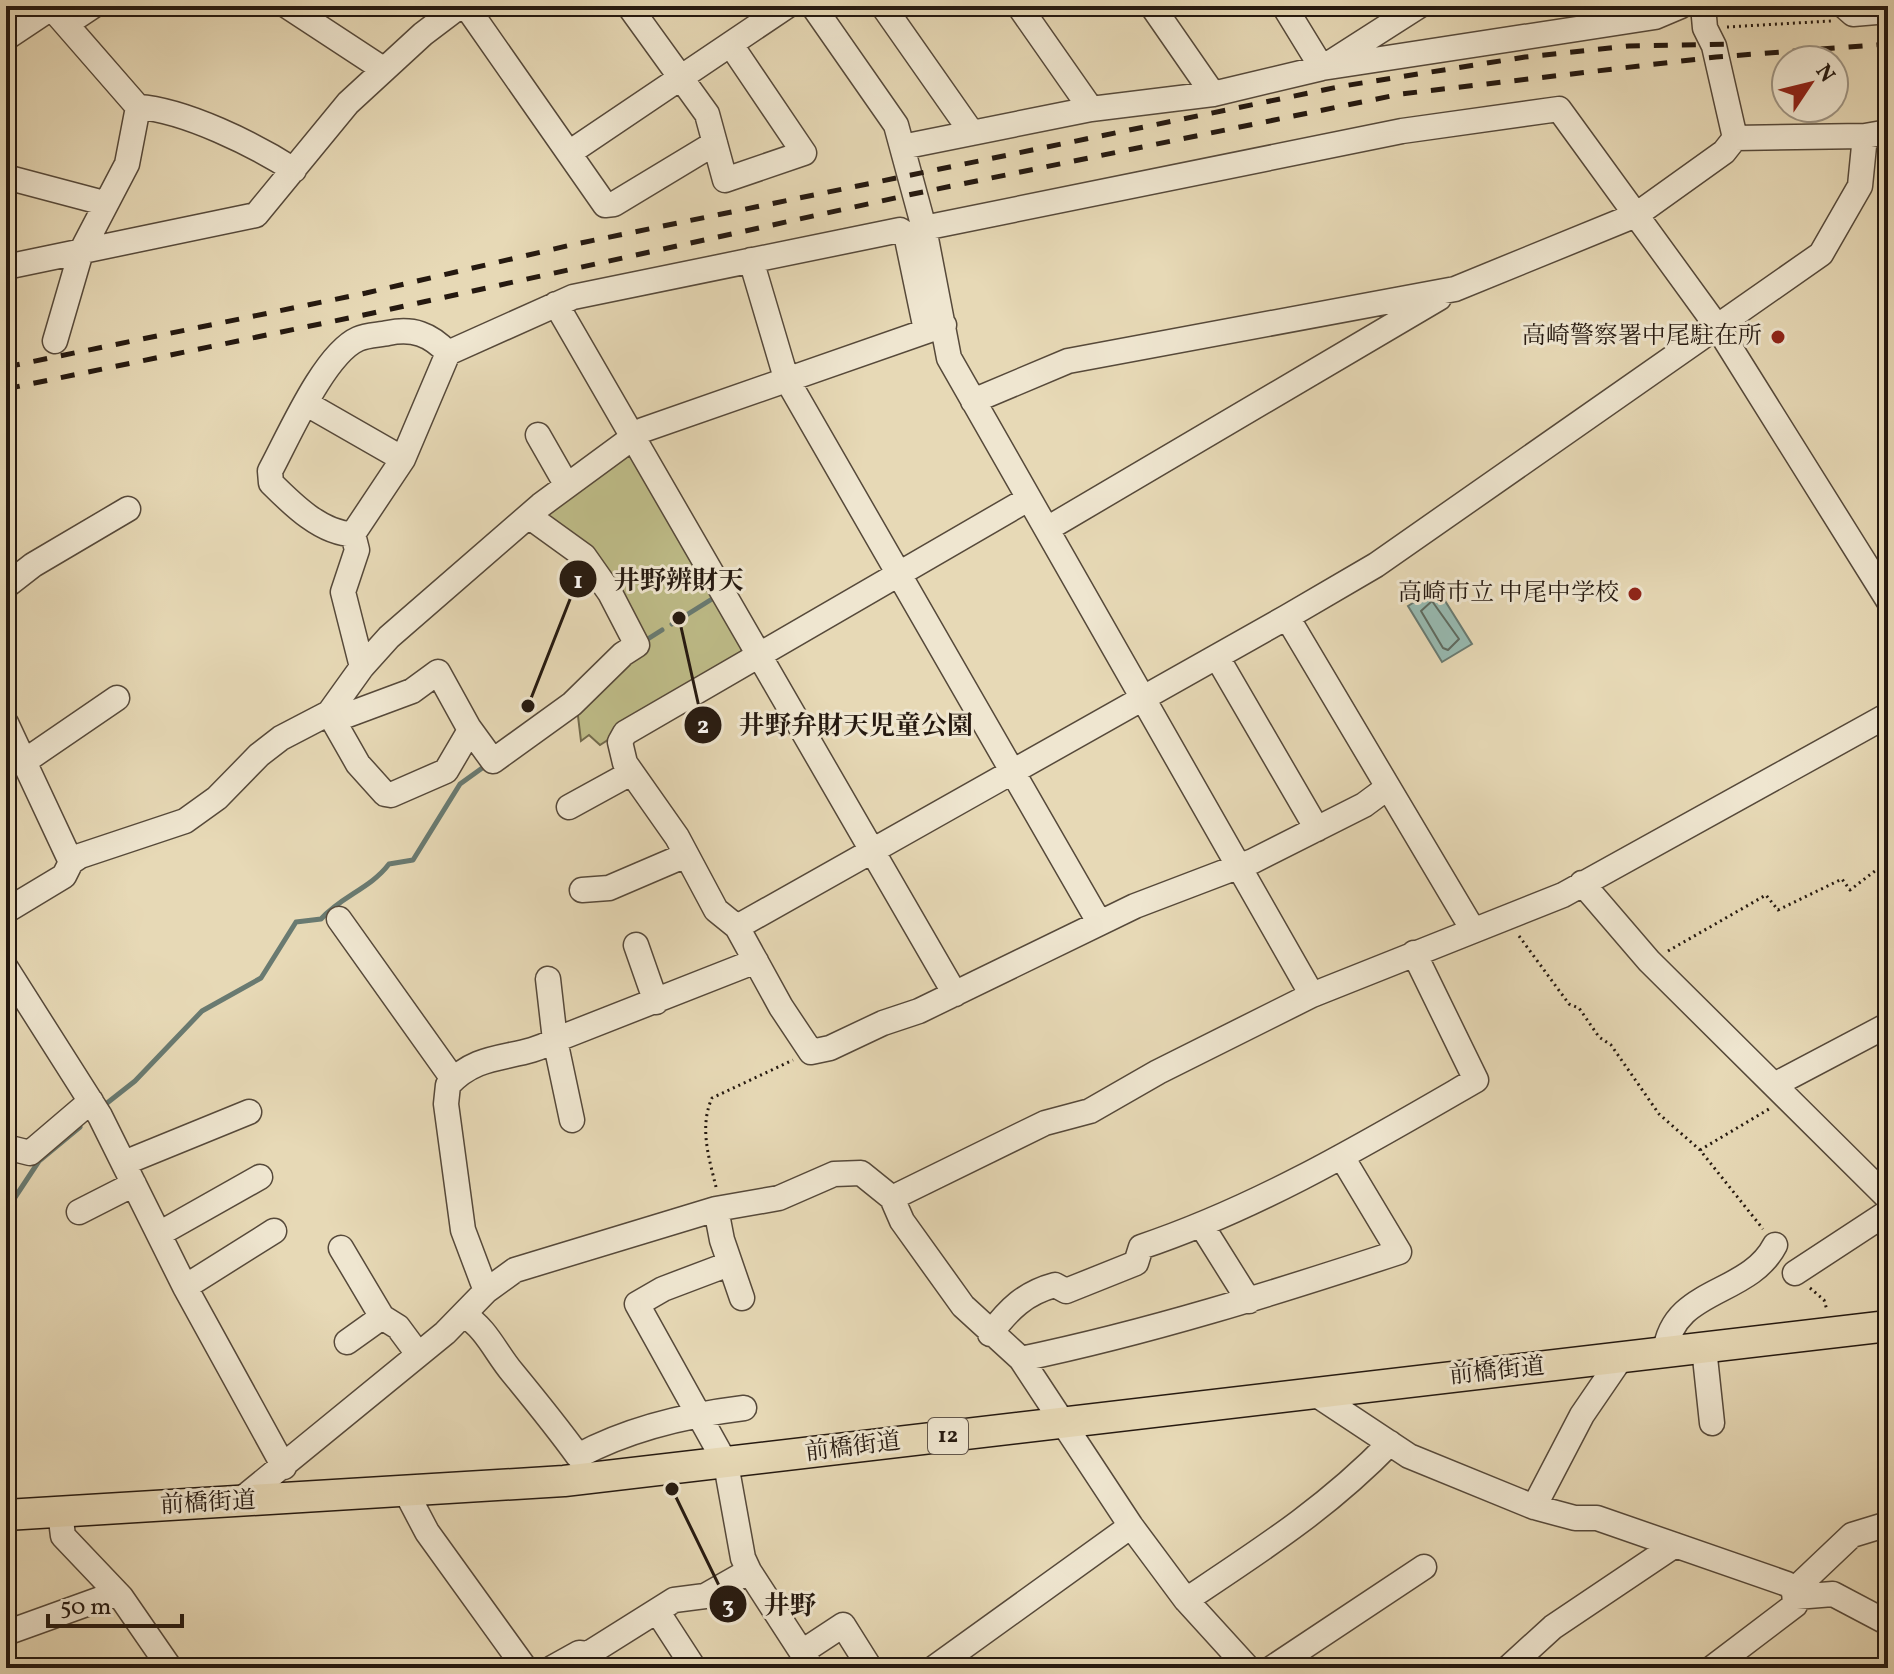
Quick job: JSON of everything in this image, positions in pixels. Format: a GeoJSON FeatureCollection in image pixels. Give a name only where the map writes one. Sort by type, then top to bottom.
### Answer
{"type":"FeatureCollection","features":[{"type":"Feature","properties":{"kind":"main road","name":"前橋街道"},"geometry":{"type":"LineString","coordinates":[[6,1515],[406,1492],[726,1464],[1064,1421],[1888,1326]]}},
{"type":"Feature","properties":{"kind":"street"},"geometry":{"type":"LineString","coordinates":[[6,38],[56,13],[93,6]]}},
{"type":"Feature","properties":{"kind":"street"},"geometry":{"type":"LineString","coordinates":[[287,6],[383,69]]}},
{"type":"Feature","properties":{"kind":"street"},"geometry":{"type":"LineString","coordinates":[[6,267],[256,215],[348,103],[383,69],[463,6],[605,205],[614,204],[715,143]]}},
{"type":"Feature","properties":{"kind":"street"},"geometry":{"type":"LineString","coordinates":[[629,6],[707,114],[725,180],[804,153],[731,45]]}},
{"type":"Feature","properties":{"kind":"street"},"geometry":{"type":"LineString","coordinates":[[569,153],[787,6]]}},
{"type":"Feature","properties":{"kind":"street"},"geometry":{"type":"LineString","coordinates":[[813,6],[896,125],[924,228],[935,327]]}},
{"type":"Feature","properties":{"kind":"street"},"geometry":{"type":"LineString","coordinates":[[883,6],[972,133]]}},
{"type":"Feature","properties":{"kind":"street"},"geometry":{"type":"LineString","coordinates":[[1019,6],[1091,109]]}},
{"type":"Feature","properties":{"kind":"street"},"geometry":{"type":"LineString","coordinates":[[1152,6],[1213,94]]}},
{"type":"Feature","properties":{"kind":"street"},"geometry":{"type":"LineString","coordinates":[[1284,6],[1322,68]]}},
{"type":"Feature","properties":{"kind":"street"},"geometry":{"type":"LineString","coordinates":[[1322,68],[1419,6]]}},
{"type":"Feature","properties":{"kind":"street"},"geometry":{"type":"LineString","coordinates":[[902,147],[1091,109],[1213,94],[1322,68],[1381,61],[1676,8]]}},
{"type":"Feature","properties":{"kind":"street"},"geometry":{"type":"LineString","coordinates":[[1849,10],[1888,11]]}},
{"type":"Feature","properties":{"kind":"street"},"geometry":{"type":"LineString","coordinates":[[56,13],[138,107],[176,114],[273,157],[294,170]]}},
{"type":"Feature","properties":{"kind":"street"},"geometry":{"type":"LineString","coordinates":[[1704,17],[1714,46],[1735,138]]}},
{"type":"Feature","properties":{"kind":"street"},"geometry":{"type":"LineString","coordinates":[[1380,32],[1376,48],[1381,61]]}},
{"type":"Feature","properties":{"kind":"street"},"geometry":{"type":"LineString","coordinates":[[55,341],[81,252],[127,164],[138,107]]}},
{"type":"Feature","properties":{"kind":"street"},"geometry":{"type":"LineString","coordinates":[[924,228],[1402,131],[1559,109],[1716,325],[1888,600]]}},
{"type":"Feature","properties":{"kind":"street"},"geometry":{"type":"LineString","coordinates":[[737,927],[1376,565],[1821,254],[1860,186],[1876,134],[1735,138]]}},
{"type":"Feature","properties":{"kind":"street"},"geometry":{"type":"LineString","coordinates":[[1047,529],[1455,289],[1636,215],[1724,152],[1735,138]]}},
{"type":"Feature","properties":{"kind":"street"},"geometry":{"type":"LineString","coordinates":[[6,177],[104,203]]}},
{"type":"Feature","properties":{"kind":"street"},"geometry":{"type":"LineString","coordinates":[[362,667],[343,592],[357,550],[353,534],[403,459],[448,353],[556,304],[900,230],[906,234],[935,327],[949,358],[1312,995]]}},
{"type":"Feature","properties":{"kind":"street"},"geometry":{"type":"LineString","coordinates":[[751,260],[786,378],[1099,922]]}},
{"type":"Feature","properties":{"kind":"street"},"geometry":{"type":"LineString","coordinates":[[973,401],[1068,361],[1455,289]]}},
{"type":"Feature","properties":{"kind":"street"},"geometry":{"type":"LineString","coordinates":[[556,304],[955,994]]}},
{"type":"Feature","properties":{"kind":"street"},"geometry":{"type":"LineString","coordinates":[[331,716],[362,667],[389,637],[566,484],[643,430],[935,327]]}},
{"type":"Feature","properties":{"kind":"street"},"geometry":{"type":"LineString","coordinates":[[353,534],[339,534],[320,523],[271,483],[270,471],[322,373],[359,339],[409,329],[426,335],[448,353]]}},
{"type":"Feature","properties":{"kind":"street"},"geometry":{"type":"LineString","coordinates":[[307,404],[403,459]]}},
{"type":"Feature","properties":{"kind":"street"},"geometry":{"type":"LineString","coordinates":[[538,435],[566,484]]}},
{"type":"Feature","properties":{"kind":"street"},"geometry":{"type":"LineString","coordinates":[[1028,499],[897,572],[625,733],[620,742],[621,753],[631,773],[686,855],[716,910],[737,927],[811,1052],[830,1048],[955,994],[1099,922],[1240,866],[1364,805],[1387,788]]}},
{"type":"Feature","properties":{"kind":"street"},"geometry":{"type":"LineString","coordinates":[[6,586],[33,565],[128,509]]}},
{"type":"Feature","properties":{"kind":"street"},"geometry":{"type":"LineString","coordinates":[[6,911],[64,876],[71,862],[185,821],[217,798],[259,755],[281,738],[331,716],[412,691],[438,672],[469,728],[493,761],[572,704],[623,654],[637,645],[610,593],[584,556],[530,517]]}},
{"type":"Feature","properties":{"kind":"street"},"geometry":{"type":"LineString","coordinates":[[1287,617],[1473,930]]}},
{"type":"Feature","properties":{"kind":"street"},"geometry":{"type":"LineString","coordinates":[[1217,657],[1317,829]]}},
{"type":"Feature","properties":{"kind":"street"},"geometry":{"type":"LineString","coordinates":[[25,761],[117,698]]}},
{"type":"Feature","properties":{"kind":"street"},"geometry":{"type":"LineString","coordinates":[[892,1198],[1045,1123],[1090,1111],[1312,995],[1522,911],[1582,883],[1888,715]]}},
{"type":"Feature","properties":{"kind":"street"},"geometry":{"type":"LineString","coordinates":[[331,716],[358,764],[385,794],[391,795],[446,771],[469,728]]}},
{"type":"Feature","properties":{"kind":"street"},"geometry":{"type":"LineString","coordinates":[[6,723],[71,862]]}},
{"type":"Feature","properties":{"kind":"street"},"geometry":{"type":"LineString","coordinates":[[569,807],[631,773]]}},
{"type":"Feature","properties":{"kind":"street"},"geometry":{"type":"LineString","coordinates":[[582,890],[609,888],[686,855]]}},
{"type":"Feature","properties":{"kind":"street"},"geometry":{"type":"LineString","coordinates":[[1582,883],[1649,961],[1888,1198]]}},
{"type":"Feature","properties":{"kind":"street"},"geometry":{"type":"LineString","coordinates":[[339,919],[453,1079]]}},
{"type":"Feature","properties":{"kind":"street"},"geometry":{"type":"LineString","coordinates":[[636,945],[656,1002]]}},
{"type":"Feature","properties":{"kind":"street"},"geometry":{"type":"LineString","coordinates":[[990,1334],[1010,1308],[1035,1291],[1055,1285],[1066,1291],[1136,1263],[1141,1247],[1202,1226],[1342,1157],[1476,1080],[1414,953]]}},
{"type":"Feature","properties":{"kind":"street"},"geometry":{"type":"LineString","coordinates":[[486,1291],[463,1230],[446,1104],[446,1093],[453,1079],[495,1055],[526,1053],[756,961]]}},
{"type":"Feature","properties":{"kind":"street"},"geometry":{"type":"LineString","coordinates":[[6,968],[91,1101],[185,1287],[284,1467]]}},
{"type":"Feature","properties":{"kind":"street"},"geometry":{"type":"LineString","coordinates":[[548,979],[555,1040],[572,1120]]}},
{"type":"Feature","properties":{"kind":"street"},"geometry":{"type":"LineString","coordinates":[[1783,1091],[1888,1025]]}},
{"type":"Feature","properties":{"kind":"street"},"geometry":{"type":"LineString","coordinates":[[6,1147],[30,1153],[91,1101]]}},
{"type":"Feature","properties":{"kind":"street"},"geometry":{"type":"LineString","coordinates":[[79,1212],[129,1174],[249,1112]]}},
{"type":"Feature","properties":{"kind":"street"},"geometry":{"type":"LineString","coordinates":[[1021,1359],[1089,1345],[1249,1301],[1399,1252],[1342,1157]]}},
{"type":"Feature","properties":{"kind":"street"},"geometry":{"type":"LineString","coordinates":[[237,1503],[284,1467],[464,1315],[486,1291],[515,1270],[718,1208],[779,1198],[847,1172],[861,1173],[892,1198],[902,1221],[955,1294],[990,1334],[1021,1359],[1131,1526],[1186,1600],[1248,1668]]}},
{"type":"Feature","properties":{"kind":"street"},"geometry":{"type":"LineString","coordinates":[[159,1234],[260,1177]]}},
{"type":"Feature","properties":{"kind":"street"},"geometry":{"type":"LineString","coordinates":[[718,1208],[729,1264],[742,1298]]}},
{"type":"Feature","properties":{"kind":"street"},"geometry":{"type":"LineString","coordinates":[[1795,1273],[1888,1212]]}},
{"type":"Feature","properties":{"kind":"street"},"geometry":{"type":"LineString","coordinates":[[1202,1226],[1249,1301]]}},
{"type":"Feature","properties":{"kind":"street"},"geometry":{"type":"LineString","coordinates":[[185,1287],[274,1231]]}},
{"type":"Feature","properties":{"kind":"street"},"geometry":{"type":"LineString","coordinates":[[1665,1353],[1667,1333],[1679,1315],[1758,1266],[1775,1245]]}},
{"type":"Feature","properties":{"kind":"street"},"geometry":{"type":"LineString","coordinates":[[341,1248],[382,1317],[398,1327],[418,1354]]}},
{"type":"Feature","properties":{"kind":"street"},"geometry":{"type":"LineString","coordinates":[[729,1264],[663,1289],[637,1304],[726,1464],[743,1558],[749,1571],[807,1660],[843,1625],[870,1668]]}},
{"type":"Feature","properties":{"kind":"street"},"geometry":{"type":"LineString","coordinates":[[464,1315],[486,1334],[578,1456],[599,1445],[698,1415],[744,1408]]}},
{"type":"Feature","properties":{"kind":"street"},"geometry":{"type":"LineString","coordinates":[[347,1342],[382,1317]]}},
{"type":"Feature","properties":{"kind":"street"},"geometry":{"type":"LineString","coordinates":[[1704,1348],[1712,1423]]}},
{"type":"Feature","properties":{"kind":"street"},"geometry":{"type":"LineString","coordinates":[[1534,1507],[1582,1415],[1621,1358]]}},
{"type":"Feature","properties":{"kind":"street"},"geometry":{"type":"LineString","coordinates":[[1314,1393],[1409,1456],[1534,1507],[1575,1518],[1597,1518],[1787,1584],[1795,1594],[1795,1605],[1712,1668]]}},
{"type":"Feature","properties":{"kind":"street"},"geometry":{"type":"LineString","coordinates":[[1186,1600],[1335,1497],[1390,1443]]}},
{"type":"Feature","properties":{"kind":"street"},"geometry":{"type":"LineString","coordinates":[[599,1445],[611,1475]]}},
{"type":"Feature","properties":{"kind":"street"},"geometry":{"type":"LineString","coordinates":[[406,1492],[427,1532],[525,1668]]}},
{"type":"Feature","properties":{"kind":"street"},"geometry":{"type":"LineString","coordinates":[[60,1512],[63,1536],[117,1593],[170,1668]]}},
{"type":"Feature","properties":{"kind":"street"},"geometry":{"type":"LineString","coordinates":[[1795,1594],[1852,1535],[1888,1524]]}},
{"type":"Feature","properties":{"kind":"street"},"geometry":{"type":"LineString","coordinates":[[934,1668],[1131,1526]]}},
{"type":"Feature","properties":{"kind":"street"},"geometry":{"type":"LineString","coordinates":[[1508,1668],[1553,1627],[1675,1545]]}},
{"type":"Feature","properties":{"kind":"street"},"geometry":{"type":"LineString","coordinates":[[1272,1668],[1424,1567]]}},
{"type":"Feature","properties":{"kind":"street"},"geometry":{"type":"LineString","coordinates":[[552,1668],[579,1653],[592,1661],[674,1600],[705,1596],[749,1571]]}},
{"type":"Feature","properties":{"kind":"street"},"geometry":{"type":"LineString","coordinates":[[6,1633],[117,1593]]}},
{"type":"Feature","properties":{"kind":"street"},"geometry":{"type":"LineString","coordinates":[[1795,1594],[1833,1594],[1888,1623]]}},
{"type":"Feature","properties":{"kind":"street"},"geometry":{"type":"LineString","coordinates":[[657,1611],[694,1668]]}},
{"type":"Feature","properties":{"kind":"path"},"geometry":{"type":"LineString","coordinates":[[1704,17],[1833,21],[1849,10]]}},
{"type":"Feature","properties":{"kind":"path"},"geometry":{"type":"LineString","coordinates":[[1649,961],[1766,895],[1778,910],[1842,879],[1850,890],[1888,861]]}},
{"type":"Feature","properties":{"kind":"path"},"geometry":{"type":"LineString","coordinates":[[1522,911],[1511,924],[1569,1004],[1579,1008],[1599,1037],[1611,1045],[1659,1114],[1700,1150],[1775,1245]]}},
{"type":"Feature","properties":{"kind":"path"},"geometry":{"type":"LineString","coordinates":[[718,1208],[706,1143],[705,1119],[712,1098],[811,1052]]}},
{"type":"Feature","properties":{"kind":"path"},"geometry":{"type":"LineString","coordinates":[[1700,1150],[1783,1091]]}},
{"type":"Feature","properties":{"kind":"path"},"geometry":{"type":"LineString","coordinates":[[1795,1273],[1824,1300],[1835,1333]]}},
{"type":"Feature","properties":{"kind":"shaded area"},"geometry":{"type":"Polygon","coordinates":[[[625,454],[634,454],[744,644],[739,655],[600,745],[589,735],[581,741],[577,708],[643,648],[546,512],[625,454]]]}},
{"type":"Feature","properties":{"kind":"water"},"geometry":{"type":"Polygon","coordinates":[[[1437,588],[1472,644],[1442,662],[1408,606],[1437,588]]]}},
{"type":"Feature","properties":{"kind":"waterway"},"geometry":{"type":"LineString","coordinates":[[672,624],[712,599]]}},
{"type":"Feature","properties":{"kind":"waterway"},"geometry":{"type":"LineString","coordinates":[[643,642],[662,630]]}},
{"type":"Feature","properties":{"kind":"waterway"},"geometry":{"type":"LineString","coordinates":[[102,1107],[135,1081],[202,1011],[261,978],[296,922],[321,919],[389,864],[413,860],[460,784],[485,766]]}},
{"type":"Feature","properties":{"kind":"waterway"},"geometry":{"type":"LineString","coordinates":[[6,1211],[39,1161],[80,1127]]}},
{"type":"Feature","properties":{"kind":"railway"},"geometry":{"type":"LineString","coordinates":[[6,367],[366,293],[571,245],[1343,86],[1525,57],[1629,46],[1734,44]]}},
{"type":"Feature","properties":{"kind":"railway"},"geometry":{"type":"LineString","coordinates":[[6,389],[373,313],[913,194],[1401,94],[1716,57],[1888,44]]}},
{"type":"Feature","properties":{"kind":"place","name":"高崎警察署中尾駐在所"},"geometry":{"type":"Point","coordinates":[1778,337]}},
{"type":"Feature","properties":{"kind":"place","name":"高崎市立 中尾中学校"},"geometry":{"type":"Point","coordinates":[1635,594]}},
{"type":"Feature","properties":{"kind":"place","name":"井野弁財天児童公園"},"geometry":{"type":"Point","coordinates":[679,618]}},
{"type":"Feature","properties":{"kind":"place","name":"井野辨財天"},"geometry":{"type":"Point","coordinates":[528,706]}},
{"type":"Feature","properties":{"kind":"place","name":"井野"},"geometry":{"type":"Point","coordinates":[672,1489]}}]}
